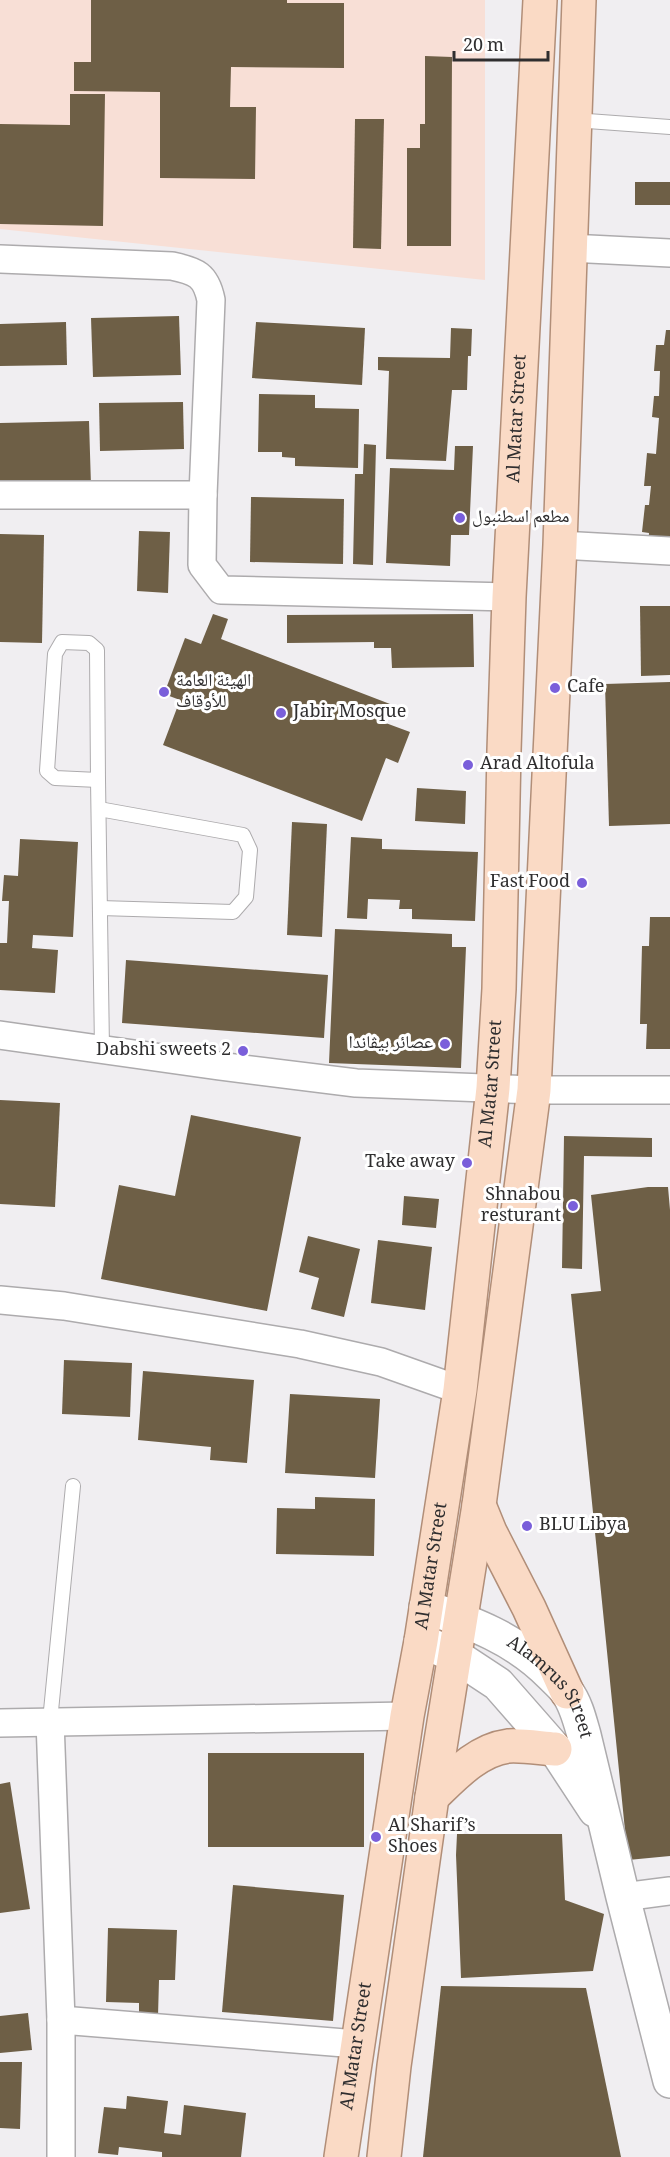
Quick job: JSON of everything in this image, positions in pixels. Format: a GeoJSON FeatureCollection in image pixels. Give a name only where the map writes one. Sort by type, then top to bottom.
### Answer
{"type":"FeatureCollection","features":[{"type":"Feature","properties":{"kind":"main road","name":"Al Matar Street"},"geometry":{"type":"LineString","coordinates":[[341,2157],[407,1716],[460,1390],[493,1088],[499,988],[509,597],[540,0]]}},
{"type":"Feature","properties":{"kind":"main road","name":"Al Matar Street"},"geometry":{"type":"LineString","coordinates":[[384,2157],[394,2066],[432,1797],[479,1505],[534,1090],[560,545],[579,0]]}},
{"type":"Feature","properties":{"kind":"main road"},"geometry":{"type":"LineString","coordinates":[[479,1505],[567,1692]]}},
{"type":"Feature","properties":{"kind":"main road"},"geometry":{"type":"LineString","coordinates":[[432,1797],[472,1761],[490,1751],[509,1746],[555,1749]]}},
{"type":"Feature","properties":{"kind":"street"},"geometry":{"type":"LineString","coordinates":[[569,248],[670,253]]}},
{"type":"Feature","properties":{"kind":"street"},"geometry":{"type":"LineString","coordinates":[[0,259],[172,266],[190,270],[208,285],[211,300],[202,565],[221,590],[509,597]]}},
{"type":"Feature","properties":{"kind":"street"},"geometry":{"type":"LineString","coordinates":[[0,495],[203,495]]}},
{"type":"Feature","properties":{"kind":"street"},"geometry":{"type":"LineString","coordinates":[[560,545],[670,551]]}},
{"type":"Feature","properties":{"kind":"street"},"geometry":{"type":"LineString","coordinates":[[0,1035],[356,1083],[534,1090],[670,1090]]}},
{"type":"Feature","properties":{"kind":"street"},"geometry":{"type":"LineString","coordinates":[[0,1300],[64,1306],[300,1344],[381,1362],[460,1390]]}},
{"type":"Feature","properties":{"kind":"street","name":"Alamrus Street"},"geometry":{"type":"LineString","coordinates":[[426,1607],[501,1637],[543,1667],[567,1692],[578,1714],[584,1735],[622,1897],[670,2081]]}},
{"type":"Feature","properties":{"kind":"street","name":"Alamrus Street"},"geometry":{"type":"LineString","coordinates":[[421,1641],[454,1655],[498,1684],[555,1749],[605,1824]]}},
{"type":"Feature","properties":{"kind":"street"},"geometry":{"type":"LineString","coordinates":[[0,1723],[407,1716]]}},
{"type":"Feature","properties":{"kind":"street"},"geometry":{"type":"LineString","coordinates":[[50,1721],[61,2020],[61,2157]]}},
{"type":"Feature","properties":{"kind":"street"},"geometry":{"type":"LineString","coordinates":[[622,1897],[670,1891]]}},
{"type":"Feature","properties":{"kind":"street"},"geometry":{"type":"LineString","coordinates":[[61,2020],[357,2044]]}},
{"type":"Feature","properties":{"kind":"lane"},"geometry":{"type":"LineString","coordinates":[[574,120],[670,127]]}},
{"type":"Feature","properties":{"kind":"lane"},"geometry":{"type":"LineString","coordinates":[[98,780],[55,778],[47,771],[55,654],[62,642],[89,643],[97,650],[102,1049]]}},
{"type":"Feature","properties":{"kind":"lane"},"geometry":{"type":"LineString","coordinates":[[99,808],[243,835],[250,850],[246,897],[233,912],[100,908]]}},
{"type":"Feature","properties":{"kind":"lane"},"geometry":{"type":"LineString","coordinates":[[50,1721],[73,1485]]}},
{"type":"Feature","properties":{"kind":"shaded area"},"geometry":{"type":"Polygon","coordinates":[[[0,0],[485,0],[485,280],[0,229],[0,0]]]}},
{"type":"Feature","properties":{"kind":"building"},"geometry":{"type":"Polygon","coordinates":[[[91,0],[287,0],[287,3],[344,3],[344,68],[231,67],[230,107],[256,107],[255,179],[160,178],[160,92],[74,91],[74,62],[91,62],[91,0]]]}},
{"type":"Feature","properties":{"kind":"building"},"geometry":{"type":"Polygon","coordinates":[[[425,56],[452,57],[451,246],[407,246],[407,148],[420,148],[420,124],[425,124],[425,56]]]}},
{"type":"Feature","properties":{"kind":"building"},"geometry":{"type":"Polygon","coordinates":[[[70,94],[105,94],[103,226],[0,224],[0,124],[70,125],[70,94]]]}},
{"type":"Feature","properties":{"kind":"building"},"geometry":{"type":"Polygon","coordinates":[[[355,119],[384,119],[381,249],[353,248],[355,119]]]}},
{"type":"Feature","properties":{"kind":"building"},"geometry":{"type":"Polygon","coordinates":[[[635,182],[670,182],[670,205],[635,205],[635,182]]]}},
{"type":"Feature","properties":{"kind":"building"},"geometry":{"type":"Polygon","coordinates":[[[179,316],[181,375],[93,377],[91,318],[179,316]]]}},
{"type":"Feature","properties":{"kind":"building"},"geometry":{"type":"Polygon","coordinates":[[[66,322],[67,365],[0,366],[0,324],[66,322]]]}},
{"type":"Feature","properties":{"kind":"building"},"geometry":{"type":"Polygon","coordinates":[[[256,322],[365,328],[362,385],[252,378],[256,322]]]}},
{"type":"Feature","properties":{"kind":"building"},"geometry":{"type":"Polygon","coordinates":[[[451,328],[472,329],[471,356],[468,356],[467,390],[452,390],[446,461],[386,459],[389,371],[378,370],[378,357],[450,358],[451,328]]]}},
{"type":"Feature","properties":{"kind":"building"},"geometry":{"type":"Polygon","coordinates":[[[666,330],[670,330],[670,550],[648,549],[649,533],[642,532],[645,505],[649,505],[651,486],[644,486],[647,453],[656,454],[659,418],[652,417],[654,396],[659,396],[660,371],[654,371],[656,345],[664,345],[666,330]]]}},
{"type":"Feature","properties":{"kind":"building"},"geometry":{"type":"Polygon","coordinates":[[[259,394],[315,395],[315,408],[359,409],[358,468],[295,466],[295,458],[282,457],[282,452],[258,452],[259,394]]]}},
{"type":"Feature","properties":{"kind":"building"},"geometry":{"type":"Polygon","coordinates":[[[183,402],[184,449],[100,451],[99,403],[183,402]]]}},
{"type":"Feature","properties":{"kind":"building"},"geometry":{"type":"Polygon","coordinates":[[[89,421],[91,486],[0,488],[0,423],[89,421]]]}},
{"type":"Feature","properties":{"kind":"building"},"geometry":{"type":"Polygon","coordinates":[[[364,444],[376,445],[373,565],[353,564],[355,474],[363,474],[364,444]]]}},
{"type":"Feature","properties":{"kind":"building"},"geometry":{"type":"Polygon","coordinates":[[[455,446],[473,446],[469,535],[451,535],[450,566],[386,563],[390,468],[454,470],[455,446]]]}},
{"type":"Feature","properties":{"kind":"building"},"geometry":{"type":"Polygon","coordinates":[[[251,497],[344,499],[343,564],[250,562],[251,497]]]}},
{"type":"Feature","properties":{"kind":"building"},"geometry":{"type":"Polygon","coordinates":[[[139,531],[170,532],[168,593],[137,591],[139,531]]]}},
{"type":"Feature","properties":{"kind":"building"},"geometry":{"type":"Polygon","coordinates":[[[0,534],[44,535],[42,643],[0,642],[0,534]]]}},
{"type":"Feature","properties":{"kind":"building"},"geometry":{"type":"Polygon","coordinates":[[[640,606],[670,606],[670,675],[641,676],[640,606]]]}},
{"type":"Feature","properties":{"kind":"building","name":"Jabir Mosque"},"geometry":{"type":"Polygon","coordinates":[[[213,614],[228,619],[221,639],[390,704],[383,722],[410,732],[398,763],[386,758],[362,821],[163,745],[180,700],[164,694],[185,638],[201,644],[213,614]]]}},
{"type":"Feature","properties":{"kind":"building"},"geometry":{"type":"Polygon","coordinates":[[[473,614],[474,667],[392,668],[391,648],[374,648],[374,642],[287,643],[287,615],[473,614]]]}},
{"type":"Feature","properties":{"kind":"building"},"geometry":{"type":"Polygon","coordinates":[[[670,682],[670,824],[609,826],[605,684],[670,682]]]}},
{"type":"Feature","properties":{"kind":"building"},"geometry":{"type":"Polygon","coordinates":[[[417,788],[466,791],[465,824],[415,821],[417,788]]]}},
{"type":"Feature","properties":{"kind":"building"},"geometry":{"type":"Polygon","coordinates":[[[292,822],[327,824],[322,937],[287,935],[292,822]]]}},
{"type":"Feature","properties":{"kind":"building"},"geometry":{"type":"Polygon","coordinates":[[[351,837],[382,839],[382,849],[478,852],[475,921],[412,919],[412,909],[399,909],[400,900],[368,899],[367,919],[347,918],[351,837]]]}},
{"type":"Feature","properties":{"kind":"building"},"geometry":{"type":"Polygon","coordinates":[[[20,839],[78,842],[73,937],[33,935],[32,948],[58,950],[55,993],[0,990],[0,943],[7,943],[9,901],[2,901],[4,875],[18,876],[20,839]]]}},
{"type":"Feature","properties":{"kind":"building"},"geometry":{"type":"Polygon","coordinates":[[[650,917],[670,917],[670,1049],[646,1049],[647,1024],[640,1024],[642,946],[649,946],[650,917]]]}},
{"type":"Feature","properties":{"kind":"building"},"geometry":{"type":"Polygon","coordinates":[[[335,929],[452,934],[452,947],[466,947],[461,1068],[329,1063],[335,929]]]}},
{"type":"Feature","properties":{"kind":"building"},"geometry":{"type":"Polygon","coordinates":[[[126,960],[328,975],[324,1038],[122,1023],[126,960]]]}},
{"type":"Feature","properties":{"kind":"building"},"geometry":{"type":"Polygon","coordinates":[[[0,1100],[60,1103],[55,1207],[0,1204],[0,1100]]]}},
{"type":"Feature","properties":{"kind":"building"},"geometry":{"type":"Polygon","coordinates":[[[191,1115],[301,1137],[267,1311],[101,1279],[119,1185],[175,1196],[191,1115]]]}},
{"type":"Feature","properties":{"kind":"building","name":"Shnabou resturant"},"geometry":{"type":"Polygon","coordinates":[[[564,1136],[652,1138],[652,1157],[584,1156],[582,1269],[562,1268],[564,1136]]]}},
{"type":"Feature","properties":{"kind":"building"},"geometry":{"type":"Polygon","coordinates":[[[648,1187],[668,1187],[670,1210],[670,1856],[628,1860],[571,1294],[601,1291],[591,1195],[648,1187]]]}},
{"type":"Feature","properties":{"kind":"building"},"geometry":{"type":"Polygon","coordinates":[[[404,1196],[439,1199],[436,1228],[402,1225],[404,1196]]]}},
{"type":"Feature","properties":{"kind":"building"},"geometry":{"type":"Polygon","coordinates":[[[308,1236],[360,1249],[344,1317],[311,1309],[319,1278],[299,1272],[308,1236]]]}},
{"type":"Feature","properties":{"kind":"building"},"geometry":{"type":"Polygon","coordinates":[[[378,1240],[432,1247],[425,1310],[371,1303],[378,1240]]]}},
{"type":"Feature","properties":{"kind":"building"},"geometry":{"type":"Polygon","coordinates":[[[64,1360],[132,1363],[130,1417],[62,1414],[64,1360]]]}},
{"type":"Feature","properties":{"kind":"building"},"geometry":{"type":"Polygon","coordinates":[[[143,1371],[254,1380],[247,1463],[210,1460],[211,1447],[138,1440],[143,1371]]]}},
{"type":"Feature","properties":{"kind":"building"},"geometry":{"type":"Polygon","coordinates":[[[290,1394],[380,1399],[375,1478],[285,1473],[290,1394]]]}},
{"type":"Feature","properties":{"kind":"building"},"geometry":{"type":"Polygon","coordinates":[[[315,1497],[375,1499],[374,1556],[276,1554],[277,1508],[315,1509],[315,1497]]]}},
{"type":"Feature","properties":{"kind":"building"},"geometry":{"type":"Polygon","coordinates":[[[208,1753],[364,1753],[364,1847],[208,1847],[208,1753]]]}},
{"type":"Feature","properties":{"kind":"building"},"geometry":{"type":"Polygon","coordinates":[[[10,1782],[30,1909],[0,1913],[0,1784],[10,1782]]]}},
{"type":"Feature","properties":{"kind":"building"},"geometry":{"type":"Polygon","coordinates":[[[457,1834],[562,1834],[565,1900],[604,1914],[593,1971],[461,1978],[457,1834]]]}},
{"type":"Feature","properties":{"kind":"building"},"geometry":{"type":"Polygon","coordinates":[[[233,1885],[344,1895],[333,2021],[222,2012],[233,1885]]]}},
{"type":"Feature","properties":{"kind":"building"},"geometry":{"type":"Polygon","coordinates":[[[108,1928],[177,1930],[175,1980],[159,1980],[158,2016],[139,2016],[139,2003],[106,2002],[108,1928]]]}},
{"type":"Feature","properties":{"kind":"building"},"geometry":{"type":"Polygon","coordinates":[[[441,1986],[586,1988],[621,2157],[423,2157],[441,1986]]]}},
{"type":"Feature","properties":{"kind":"building"},"geometry":{"type":"Polygon","coordinates":[[[28,2013],[32,2050],[0,2053],[0,2016],[28,2013]]]}},
{"type":"Feature","properties":{"kind":"building"},"geometry":{"type":"Polygon","coordinates":[[[0,2062],[22,2062],[20,2129],[0,2128],[0,2062]]]}},
{"type":"Feature","properties":{"kind":"building"},"geometry":{"type":"Polygon","coordinates":[[[127,2096],[168,2101],[164,2133],[181,2135],[184,2105],[246,2113],[241,2157],[162,2157],[162,2152],[119,2147],[118,2155],[98,2153],[104,2107],[126,2109],[127,2096]]]}},
{"type":"Feature","properties":{"kind":"place","name":"مطعم اسطنبول"},"geometry":{"type":"Point","coordinates":[460,518]}},
{"type":"Feature","properties":{"kind":"place","name":"Cafe"},"geometry":{"type":"Point","coordinates":[555,688]}},
{"type":"Feature","properties":{"kind":"place","name":"الهيئة العامة للأوقاف"},"geometry":{"type":"Point","coordinates":[164,692]}},
{"type":"Feature","properties":{"kind":"place","name":"Jabir Mosque"},"geometry":{"type":"Point","coordinates":[281,713]}},
{"type":"Feature","properties":{"kind":"place","name":"Arad Altofula"},"geometry":{"type":"Point","coordinates":[468,765]}},
{"type":"Feature","properties":{"kind":"place","name":"Fast Food"},"geometry":{"type":"Point","coordinates":[582,883]}},
{"type":"Feature","properties":{"kind":"place","name":"عصائر بيڤاندا"},"geometry":{"type":"Point","coordinates":[445,1044]}},
{"type":"Feature","properties":{"kind":"place","name":"Dabshi sweets 2"},"geometry":{"type":"Point","coordinates":[243,1051]}},
{"type":"Feature","properties":{"kind":"place","name":"Take away"},"geometry":{"type":"Point","coordinates":[467,1163]}},
{"type":"Feature","properties":{"kind":"place","name":"Shnabou resturant"},"geometry":{"type":"Point","coordinates":[573,1206]}},
{"type":"Feature","properties":{"kind":"place","name":"BLU Libya"},"geometry":{"type":"Point","coordinates":[527,1526]}},
{"type":"Feature","properties":{"kind":"place","name":"Al Sharif’s Shoes"},"geometry":{"type":"Point","coordinates":[376,1837]}}]}
